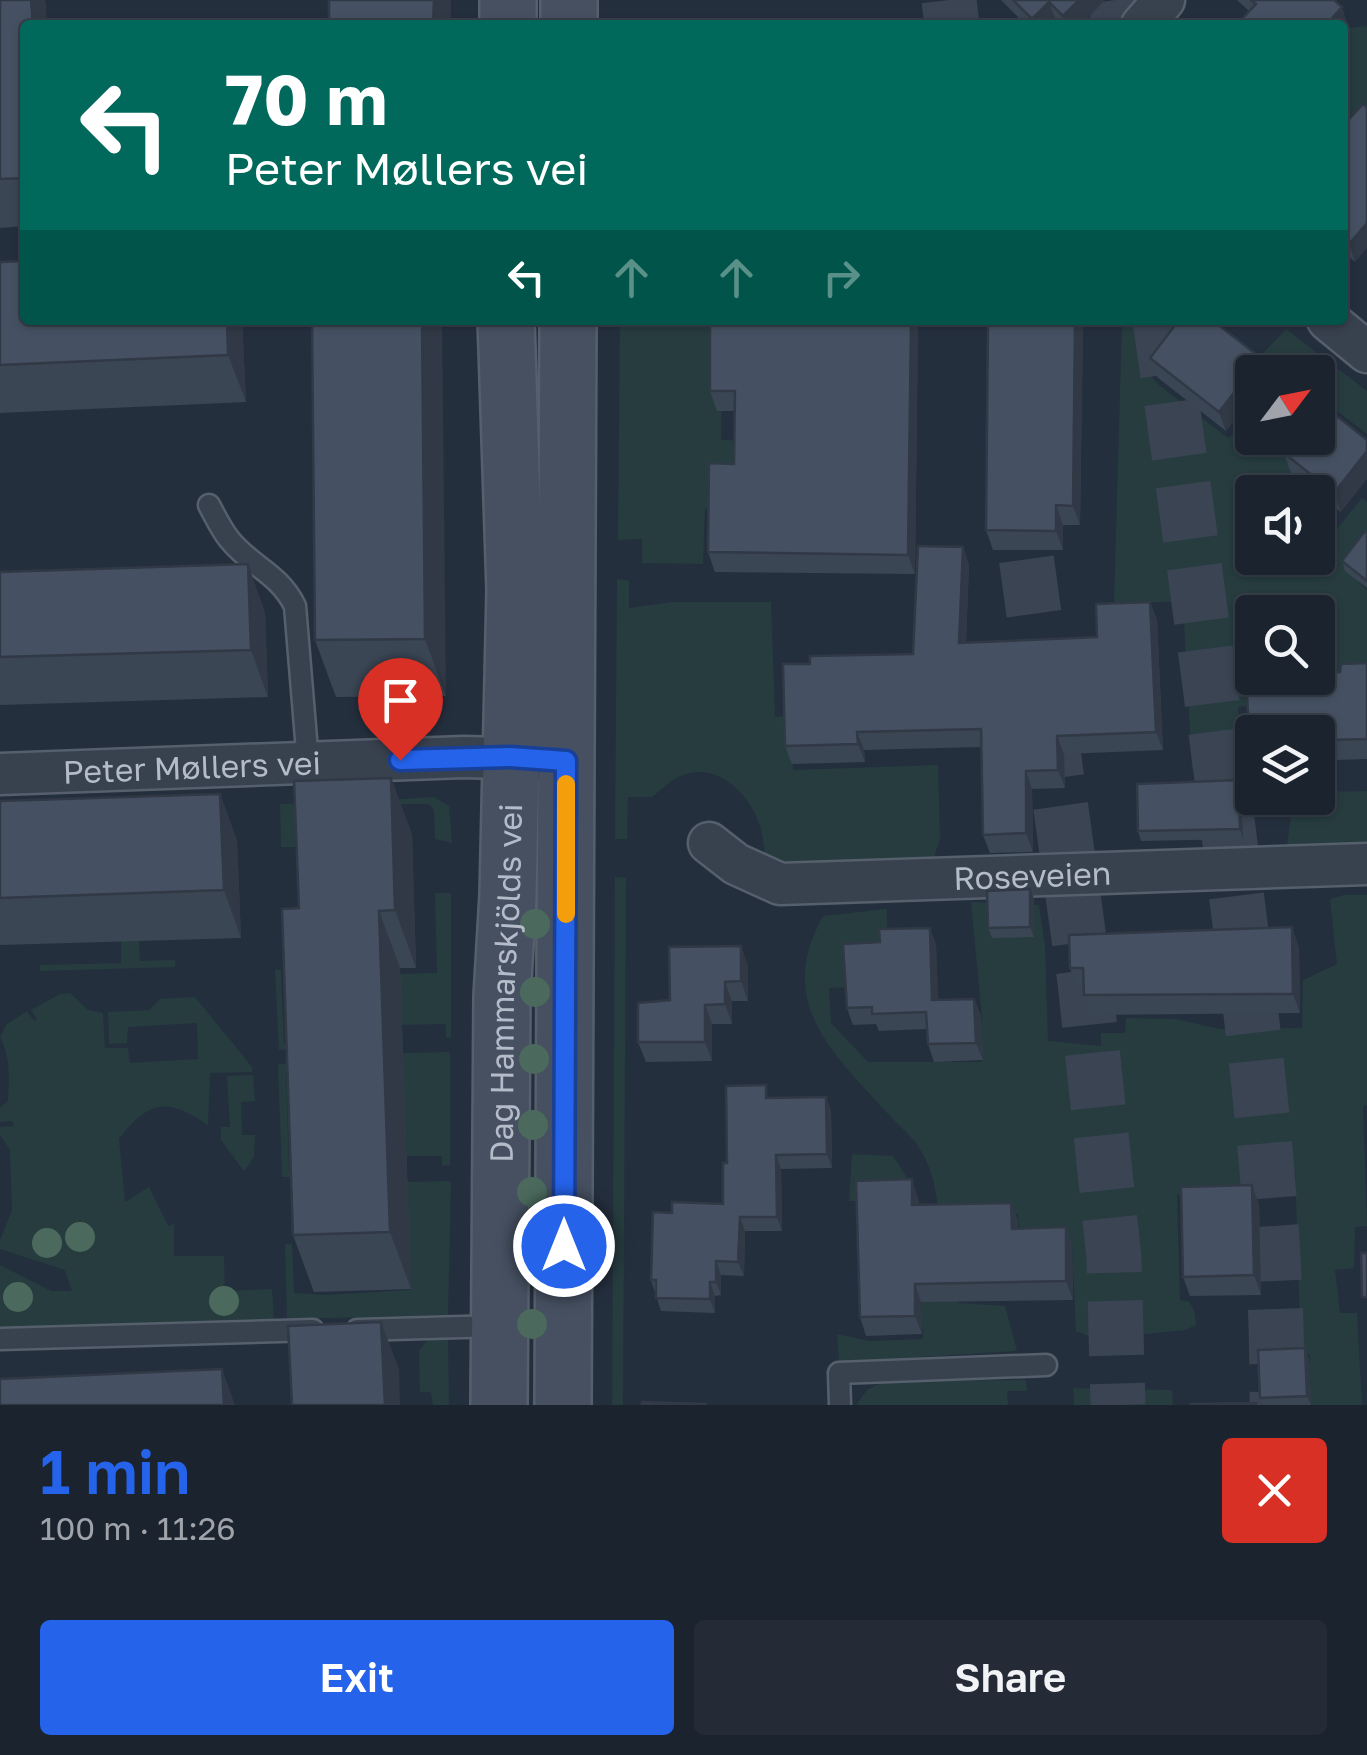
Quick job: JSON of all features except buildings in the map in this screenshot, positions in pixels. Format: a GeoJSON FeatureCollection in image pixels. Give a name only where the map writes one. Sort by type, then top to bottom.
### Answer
{"type":"FeatureCollection","features":[{"type":"Feature","properties":{"kind":"main road","name":"Dag Hammarskjölds vei"},"geometry":{"type":"LineString","coordinates":[[499,1405],[502,996],[515,590],[506,325]]}},
{"type":"Feature","properties":{"kind":"main road","name":"Dag Hammarskjölds vei"},"geometry":{"type":"LineString","coordinates":[[562,1405],[568,325]]}},
{"type":"Feature","properties":{"kind":"street"},"geometry":{"type":"LineString","coordinates":[[1146,20],[1164,0]]}},
{"type":"Feature","properties":{"kind":"street"},"geometry":{"type":"LineString","coordinates":[[1334,325],[1367,352]]}},
{"type":"Feature","properties":{"kind":"street","name":"Peter Møllers vei"},"geometry":{"type":"LineString","coordinates":[[0,774],[510,757],[566,761]]}},
{"type":"Feature","properties":{"kind":"street","name":"Roseveien"},"geometry":{"type":"LineString","coordinates":[[709,843],[736,864],[780,884],[1367,864]]}},
{"type":"Feature","properties":{"kind":"lane"},"geometry":{"type":"LineString","coordinates":[[209,505],[228,538],[254,564],[285,586],[295,606],[308,763]]}},
{"type":"Feature","properties":{"kind":"lane"},"geometry":{"type":"LineString","coordinates":[[0,1339],[499,1326]]}},
{"type":"Feature","properties":{"kind":"lane"},"geometry":{"type":"LineString","coordinates":[[840,1405],[839,1374],[1046,1365]]}},
{"type":"Feature","properties":{"kind":"green space"},"geometry":{"type":"Polygon","coordinates":[[[1367,26],[1367,132],[1348,147],[1348,28],[1367,26]]]}},
{"type":"Feature","properties":{"kind":"green space"},"geometry":{"type":"Polygon","coordinates":[[[620,325],[715,325],[713,349],[723,350],[721,440],[867,443],[720,492],[705,510],[703,564],[642,563],[642,539],[618,540],[620,325]]]}},
{"type":"Feature","properties":{"kind":"green space"},"geometry":{"type":"Polygon","coordinates":[[[1122,325],[1177,325],[1150,353],[1149,374],[1228,438],[1235,432],[1235,455],[1306,455],[1291,475],[1235,475],[1235,575],[1335,575],[1335,531],[1362,498],[1367,502],[1367,552],[1349,573],[1367,590],[1367,688],[1335,693],[1335,595],[1235,595],[1235,695],[1319,695],[1238,707],[1235,768],[1192,768],[1183,601],[1114,604],[1122,325]]]}},
{"type":"Feature","properties":{"kind":"green space"},"geometry":{"type":"Polygon","coordinates":[[[1286,329],[1320,355],[1261,355],[1286,329]]]}},
{"type":"Feature","properties":{"kind":"green space"},"geometry":{"type":"Polygon","coordinates":[[[1335,367],[1367,391],[1367,434],[1335,409],[1335,367]]]}},
{"type":"Feature","properties":{"kind":"green space"},"geometry":{"type":"Polygon","coordinates":[[[617,579],[629,581],[629,608],[672,602],[771,602],[775,717],[791,715],[793,770],[938,765],[940,839],[932,863],[904,866],[893,859],[773,866],[749,804],[730,783],[706,773],[678,777],[652,797],[628,797],[627,839],[615,839],[617,579]]]}},
{"type":"Feature","properties":{"kind":"green space"},"geometry":{"type":"Polygon","coordinates":[[[1367,791],[1367,845],[1287,846],[1291,815],[1335,815],[1335,792],[1367,791]]]}},
{"type":"Feature","properties":{"kind":"green space"},"geometry":{"type":"Polygon","coordinates":[[[434,797],[449,806],[452,843],[435,839],[434,810],[429,804],[392,804],[388,800],[434,797]]]}},
{"type":"Feature","properties":{"kind":"green space"},"geometry":{"type":"Polygon","coordinates":[[[313,803],[317,902],[298,902],[298,888],[307,888],[306,847],[281,847],[280,804],[313,803]]]}},
{"type":"Feature","properties":{"kind":"green space"},"geometry":{"type":"Polygon","coordinates":[[[615,877],[626,878],[623,1405],[612,1405],[615,877]]]}},
{"type":"Feature","properties":{"kind":"green space"},"geometry":{"type":"Polygon","coordinates":[[[435,893],[451,893],[451,1037],[446,1038],[446,1024],[401,1025],[398,974],[437,973],[435,893]]]}},
{"type":"Feature","properties":{"kind":"green space"},"geometry":{"type":"Polygon","coordinates":[[[1367,895],[1367,1105],[1363,1106],[1367,1226],[1355,1227],[1354,1268],[1335,1270],[1340,1313],[1357,1313],[1362,1405],[1310,1405],[1310,1355],[1301,1351],[1295,1169],[1256,1165],[1256,1212],[1207,1194],[1177,1195],[1180,1300],[1189,1302],[1196,1325],[1185,1330],[1097,1339],[1076,1331],[1072,1247],[1020,1258],[1018,1214],[969,1213],[958,1273],[959,1303],[1005,1306],[1017,1351],[839,1362],[837,1334],[869,1341],[923,1339],[920,1279],[942,1272],[938,1210],[928,1165],[915,1142],[831,1049],[808,1002],[805,976],[810,947],[823,916],[887,909],[887,949],[854,987],[829,988],[831,1023],[868,1062],[982,1062],[982,1018],[971,902],[1039,905],[1045,946],[1048,1041],[1101,1046],[1101,1033],[1125,1033],[1126,1018],[1175,1019],[1220,1029],[1302,1028],[1303,980],[1337,964],[1330,899],[1367,895]]]}},
{"type":"Feature","properties":{"kind":"green space"},"geometry":{"type":"Polygon","coordinates":[[[139,938],[140,961],[175,960],[175,967],[40,971],[40,965],[121,963],[121,939],[139,938]]]}},
{"type":"Feature","properties":{"kind":"green space"},"geometry":{"type":"Polygon","coordinates":[[[275,970],[281,970],[284,1044],[302,1044],[303,1049],[279,1050],[275,970]]]}},
{"type":"Feature","properties":{"kind":"green space"},"geometry":{"type":"Polygon","coordinates":[[[70,993],[88,1010],[103,1013],[105,1048],[128,1048],[130,1063],[198,1059],[197,1023],[128,1027],[127,1043],[109,1044],[108,1012],[149,1010],[160,999],[195,997],[252,1067],[252,1072],[210,1073],[208,1125],[181,1110],[159,1107],[140,1116],[119,1139],[125,1202],[149,1187],[168,1226],[174,1224],[174,1256],[224,1256],[225,1291],[272,1289],[274,1320],[0,1327],[0,1265],[51,1291],[72,1291],[65,1270],[0,1249],[12,1210],[10,1150],[0,1135],[0,1127],[14,1126],[12,1121],[0,1122],[0,1108],[8,1101],[9,1076],[0,1037],[6,1025],[27,1011],[34,1021],[37,1019],[31,1010],[60,994],[70,993]]]}},
{"type":"Feature","properties":{"kind":"green space"},"geometry":{"type":"Polygon","coordinates":[[[450,1052],[450,1165],[442,1166],[442,1156],[406,1156],[401,1053],[450,1052]]]}},
{"type":"Feature","properties":{"kind":"green space"},"geometry":{"type":"Polygon","coordinates":[[[303,1063],[303,1069],[286,1071],[289,1170],[308,1171],[308,1177],[282,1177],[278,1064],[303,1063]]]}},
{"type":"Feature","properties":{"kind":"green space"},"geometry":{"type":"Polygon","coordinates":[[[253,1075],[255,1101],[241,1102],[242,1135],[255,1135],[254,1157],[244,1171],[221,1140],[221,1127],[230,1127],[227,1076],[253,1075]]]}},
{"type":"Feature","properties":{"kind":"green space"},"geometry":{"type":"Polygon","coordinates":[[[852,1154],[893,1156],[918,1203],[849,1201],[852,1154]]]}},
{"type":"Feature","properties":{"kind":"green space"},"geometry":{"type":"Polygon","coordinates":[[[451,1181],[448,1315],[287,1319],[285,1244],[292,1244],[294,1293],[411,1290],[407,1182],[451,1181]]]}},
{"type":"Feature","properties":{"kind":"green space"},"geometry":{"type":"Polygon","coordinates":[[[448,1338],[449,1405],[433,1405],[431,1392],[420,1392],[419,1351],[428,1339],[448,1338]]]}},
{"type":"Feature","properties":{"kind":"green space"},"geometry":{"type":"Polygon","coordinates":[[[1026,1380],[1027,1391],[1007,1391],[1008,1405],[856,1405],[867,1390],[884,1381],[1026,1380]]]}},
{"type":"Feature","properties":{"kind":"green space"},"geometry":{"type":"Polygon","coordinates":[[[1073,1388],[1172,1390],[1173,1405],[1074,1405],[1073,1388]]]}},
{"type":"Feature","properties":{"kind":"tunnel"},"geometry":{"type":"LineString","coordinates":[[949,0],[951,20]]}},
{"type":"Feature","properties":{"kind":"tunnel"},"geometry":{"type":"LineString","coordinates":[[1115,0],[1118,20]]}},
{"type":"Feature","properties":{"kind":"tunnel"},"geometry":{"type":"LineString","coordinates":[[1161,325],[1258,1079],[1274,1274],[1277,1405]]}},
{"type":"Feature","properties":{"kind":"tunnel"},"geometry":{"type":"LineString","coordinates":[[1015,477],[1085,982],[1114,1258],[1118,1405]]}},
{"type":"Feature","properties":{"kind":"slow traffic"},"geometry":{"type":"LineString","coordinates":[[566,784],[566,914]]}},
{"type":"Feature","properties":{"kind":"route"},"geometry":{"type":"LineString","coordinates":[[400,760],[510,757],[566,761],[564,1246]]}}]}
